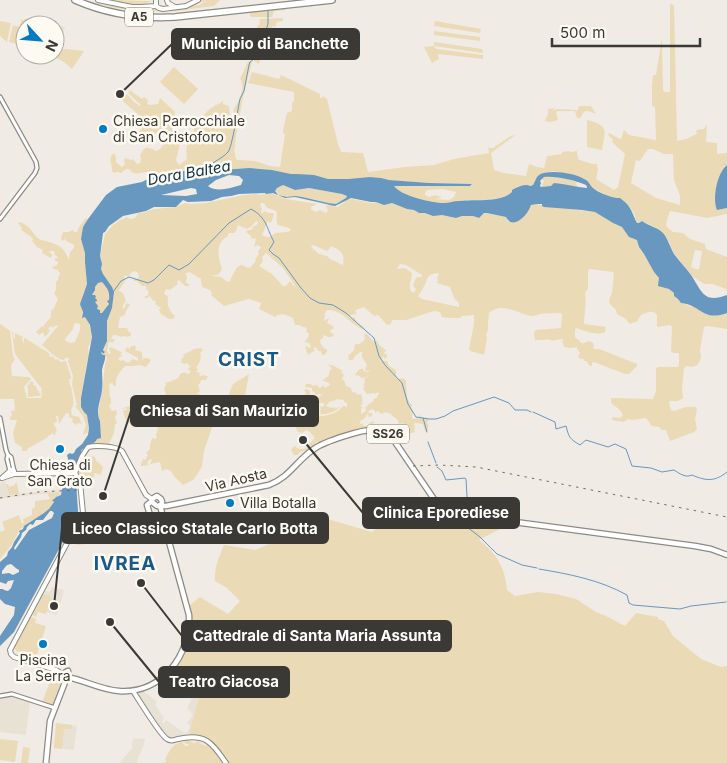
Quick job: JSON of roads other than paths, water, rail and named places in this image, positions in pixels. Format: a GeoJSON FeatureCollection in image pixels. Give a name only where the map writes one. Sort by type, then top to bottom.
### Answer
{"type":"FeatureCollection","features":[{"type":"Feature","properties":{"kind":"highway","name":"A5"},"geometry":{"type":"LineString","coordinates":[[75,0],[106,11],[140,17],[167,18],[332,0]]}},
{"type":"Feature","properties":{"kind":"highway","name":"A5"},"geometry":{"type":"LineString","coordinates":[[83,0],[115,10],[150,15],[212,12]]}},
{"type":"Feature","properties":{"kind":"highway","name":"A5"},"geometry":{"type":"LineString","coordinates":[[287,4],[304,0]]}},
{"type":"Feature","properties":{"kind":"main road"},"geometry":{"type":"LineString","coordinates":[[98,0],[132,7],[156,6],[159,8],[186,6],[198,0]]}},
{"type":"Feature","properties":{"kind":"main road"},"geometry":{"type":"LineString","coordinates":[[147,6],[156,0]]}},
{"type":"Feature","properties":{"kind":"main road"},"geometry":{"type":"LineString","coordinates":[[156,0],[156,6]]}},
{"type":"Feature","properties":{"kind":"main road"},"geometry":{"type":"LineString","coordinates":[[165,8],[167,1],[175,7]]}},
{"type":"Feature","properties":{"kind":"main road","name":"Via Aosta"},"geometry":{"type":"LineString","coordinates":[[163,505],[269,485],[284,477],[318,446],[374,429],[384,432],[393,439],[440,507],[450,513],[704,547],[727,555]]}},
{"type":"Feature","properties":{"kind":"main road"},"geometry":{"type":"LineString","coordinates":[[74,473],[84,451],[88,447],[118,448],[122,451],[150,502],[154,529],[167,536]]}},
{"type":"Feature","properties":{"kind":"main road"},"geometry":{"type":"LineString","coordinates":[[1,479],[12,473],[74,473]]}},
{"type":"Feature","properties":{"kind":"main road"},"geometry":{"type":"LineString","coordinates":[[74,473],[80,482],[83,513],[10,650],[14,657],[56,670],[77,680],[115,691],[139,690],[151,684],[174,666],[187,639],[188,610],[167,536],[162,500],[156,496],[150,502]]}},
{"type":"Feature","properties":{"kind":"main road"},"geometry":{"type":"LineString","coordinates":[[150,502],[156,505],[163,505]]}},
{"type":"Feature","properties":{"kind":"main road"},"geometry":{"type":"LineString","coordinates":[[46,763],[50,721],[67,675]]}},
{"type":"Feature","properties":{"kind":"main road"},"geometry":{"type":"LineString","coordinates":[[133,691],[166,739],[172,741],[189,737],[199,738],[214,746],[226,763]]}},
{"type":"Feature","properties":{"kind":"street"},"geometry":{"type":"LineString","coordinates":[[0,97],[36,162],[37,170],[0,219]]}},
{"type":"Feature","properties":{"kind":"street"},"geometry":{"type":"LineString","coordinates":[[0,418],[12,473]]}},
{"type":"Feature","properties":{"kind":"street"},"geometry":{"type":"LineString","coordinates":[[0,696],[14,694],[55,708]]}},
{"type":"Feature","properties":{"kind":"water"},"geometry":{"type":"Polygon","coordinates":[[[727,165],[727,208],[717,210],[715,199],[716,186],[723,169],[727,165]]]}},
{"type":"Feature","properties":{"kind":"water","name":"Dora Baltea"},"geometry":{"type":"Polygon","coordinates":[[[249,168],[314,175],[328,179],[370,177],[429,183],[472,184],[470,186],[394,186],[410,196],[444,203],[501,198],[518,187],[533,185],[538,176],[543,173],[561,172],[574,175],[586,180],[594,189],[601,193],[620,198],[629,207],[637,223],[642,221],[663,233],[674,254],[704,294],[713,298],[727,295],[727,313],[712,316],[688,304],[681,303],[669,289],[658,286],[659,278],[639,247],[637,240],[629,237],[622,227],[595,212],[544,207],[542,204],[537,204],[531,205],[527,213],[520,220],[512,222],[506,217],[487,213],[484,213],[479,218],[473,216],[456,218],[442,215],[433,216],[392,203],[384,205],[351,198],[335,206],[295,197],[285,198],[273,193],[265,193],[239,194],[211,201],[188,202],[183,200],[176,207],[154,207],[146,211],[123,216],[103,233],[100,256],[101,269],[114,292],[112,308],[107,321],[107,341],[103,350],[105,352],[101,353],[103,355],[105,355],[105,360],[102,370],[102,387],[98,409],[101,438],[81,451],[82,453],[79,455],[78,462],[73,471],[74,481],[76,482],[78,514],[14,632],[0,646],[0,636],[14,615],[15,607],[5,604],[0,599],[0,589],[8,591],[14,580],[8,581],[6,584],[0,582],[0,562],[7,556],[20,533],[19,531],[49,509],[54,502],[52,500],[61,495],[69,468],[67,455],[74,453],[88,435],[87,415],[81,407],[81,398],[92,337],[90,325],[85,317],[82,318],[83,312],[80,304],[87,284],[85,253],[81,239],[83,227],[106,195],[117,187],[142,182],[153,176],[176,171],[249,168]],[[229,175],[216,180],[208,186],[215,189],[224,189],[241,185],[243,180],[239,176],[229,175]],[[544,177],[540,181],[541,187],[551,186],[554,183],[587,188],[586,185],[581,183],[555,177],[544,177]],[[283,185],[275,191],[278,195],[287,197],[302,197],[336,204],[347,196],[309,188],[295,190],[283,185]],[[191,188],[161,195],[186,196],[197,194],[196,189],[191,188]],[[102,282],[98,283],[92,295],[95,295],[97,309],[102,313],[109,304],[107,301],[109,300],[109,293],[102,282]],[[50,511],[43,520],[36,520],[33,525],[30,524],[22,533],[14,548],[15,550],[29,530],[52,518],[54,513],[50,511]],[[11,564],[7,565],[2,574],[9,573],[13,575],[19,572],[19,570],[11,564]]]}},
{"type":"Feature","properties":{"kind":"waterway","name":"Dora Baltea"},"geometry":{"type":"LineString","coordinates":[[203,171],[230,149],[250,62],[257,57],[259,51],[264,46],[268,24],[268,8]]}},
{"type":"Feature","properties":{"kind":"waterway"},"geometry":{"type":"LineString","coordinates":[[113,292],[121,281],[129,277],[148,283],[154,280],[169,265],[179,270],[189,264],[229,223],[251,209],[266,223],[274,242],[269,250],[279,258],[310,298],[319,303],[333,305],[346,313],[374,338],[379,356],[402,383],[408,404],[416,417],[436,419],[494,397],[509,403],[515,410],[531,412]]}},
{"type":"Feature","properties":{"kind":"waterway"},"geometry":{"type":"LineString","coordinates":[[533,412],[555,422],[556,429],[566,426],[570,438],[580,445],[586,440],[608,447],[615,444],[626,449],[632,466],[651,468],[662,472],[674,470],[685,476],[692,475],[710,480],[718,478],[727,472]]}},
{"type":"Feature","properties":{"kind":"waterway"},"geometry":{"type":"LineString","coordinates":[[423,418],[427,432]]}},
{"type":"Feature","properties":{"kind":"waterway"},"geometry":{"type":"LineString","coordinates":[[428,442],[436,463]]}},
{"type":"Feature","properties":{"kind":"waterway"},"geometry":{"type":"LineString","coordinates":[[437,467],[442,471],[446,480],[466,479],[468,513]]}},
{"type":"Feature","properties":{"kind":"waterway"},"geometry":{"type":"LineString","coordinates":[[467,517],[465,525],[497,554],[522,565],[537,568]]}},
{"type":"Feature","properties":{"kind":"waterway"},"geometry":{"type":"LineString","coordinates":[[539,569],[573,575],[606,585],[627,595],[629,603],[633,605],[680,609],[726,602]]}},
{"type":"Feature","properties":{"kind":"railway"},"geometry":{"type":"LineString","coordinates":[[413,466],[476,467],[727,517]]}},
{"type":"Feature","properties":{"kind":"railway"},"geometry":{"type":"LineString","coordinates":[[0,498],[38,492],[77,490]]}},
{"type":"Feature","properties":{"kind":"place","name":"Municipio di Banchette"},"geometry":{"type":"Point","coordinates":[120,94]}},
{"type":"Feature","properties":{"kind":"place","name":"Chiesa Parrocchiale di San Cristoforo"},"geometry":{"type":"Point","coordinates":[103,129]}},
{"type":"Feature","properties":{"kind":"place","name":"Clinica Eporediese"},"geometry":{"type":"Point","coordinates":[303,440]}},
{"type":"Feature","properties":{"kind":"place","name":"Chiesa di San Grato"},"geometry":{"type":"Point","coordinates":[60,449]}},
{"type":"Feature","properties":{"kind":"place","name":"Chiesa di San Maurizio"},"geometry":{"type":"Point","coordinates":[103,496]}},
{"type":"Feature","properties":{"kind":"place","name":"Villa Botalla"},"geometry":{"type":"Point","coordinates":[230,503]}},
{"type":"Feature","properties":{"kind":"place","name":"Cattedrale di Santa Maria Assunta"},"geometry":{"type":"Point","coordinates":[141,583]}},
{"type":"Feature","properties":{"kind":"place","name":"Liceo Classico Statale Carlo Botta"},"geometry":{"type":"Point","coordinates":[54,606]}},
{"type":"Feature","properties":{"kind":"place","name":"Teatro Giacosa"},"geometry":{"type":"Point","coordinates":[110,622]}},
{"type":"Feature","properties":{"kind":"place","name":"Piscina La Serra"},"geometry":{"type":"Point","coordinates":[43,644]}},
{"type":"Feature","properties":{"kind":"district","name":"CRIST"},"geometry":{"type":"Point","coordinates":[249,359]}},
{"type":"Feature","properties":{"kind":"district","name":"IVREA"},"geometry":{"type":"Point","coordinates":[125,563]}}]}
